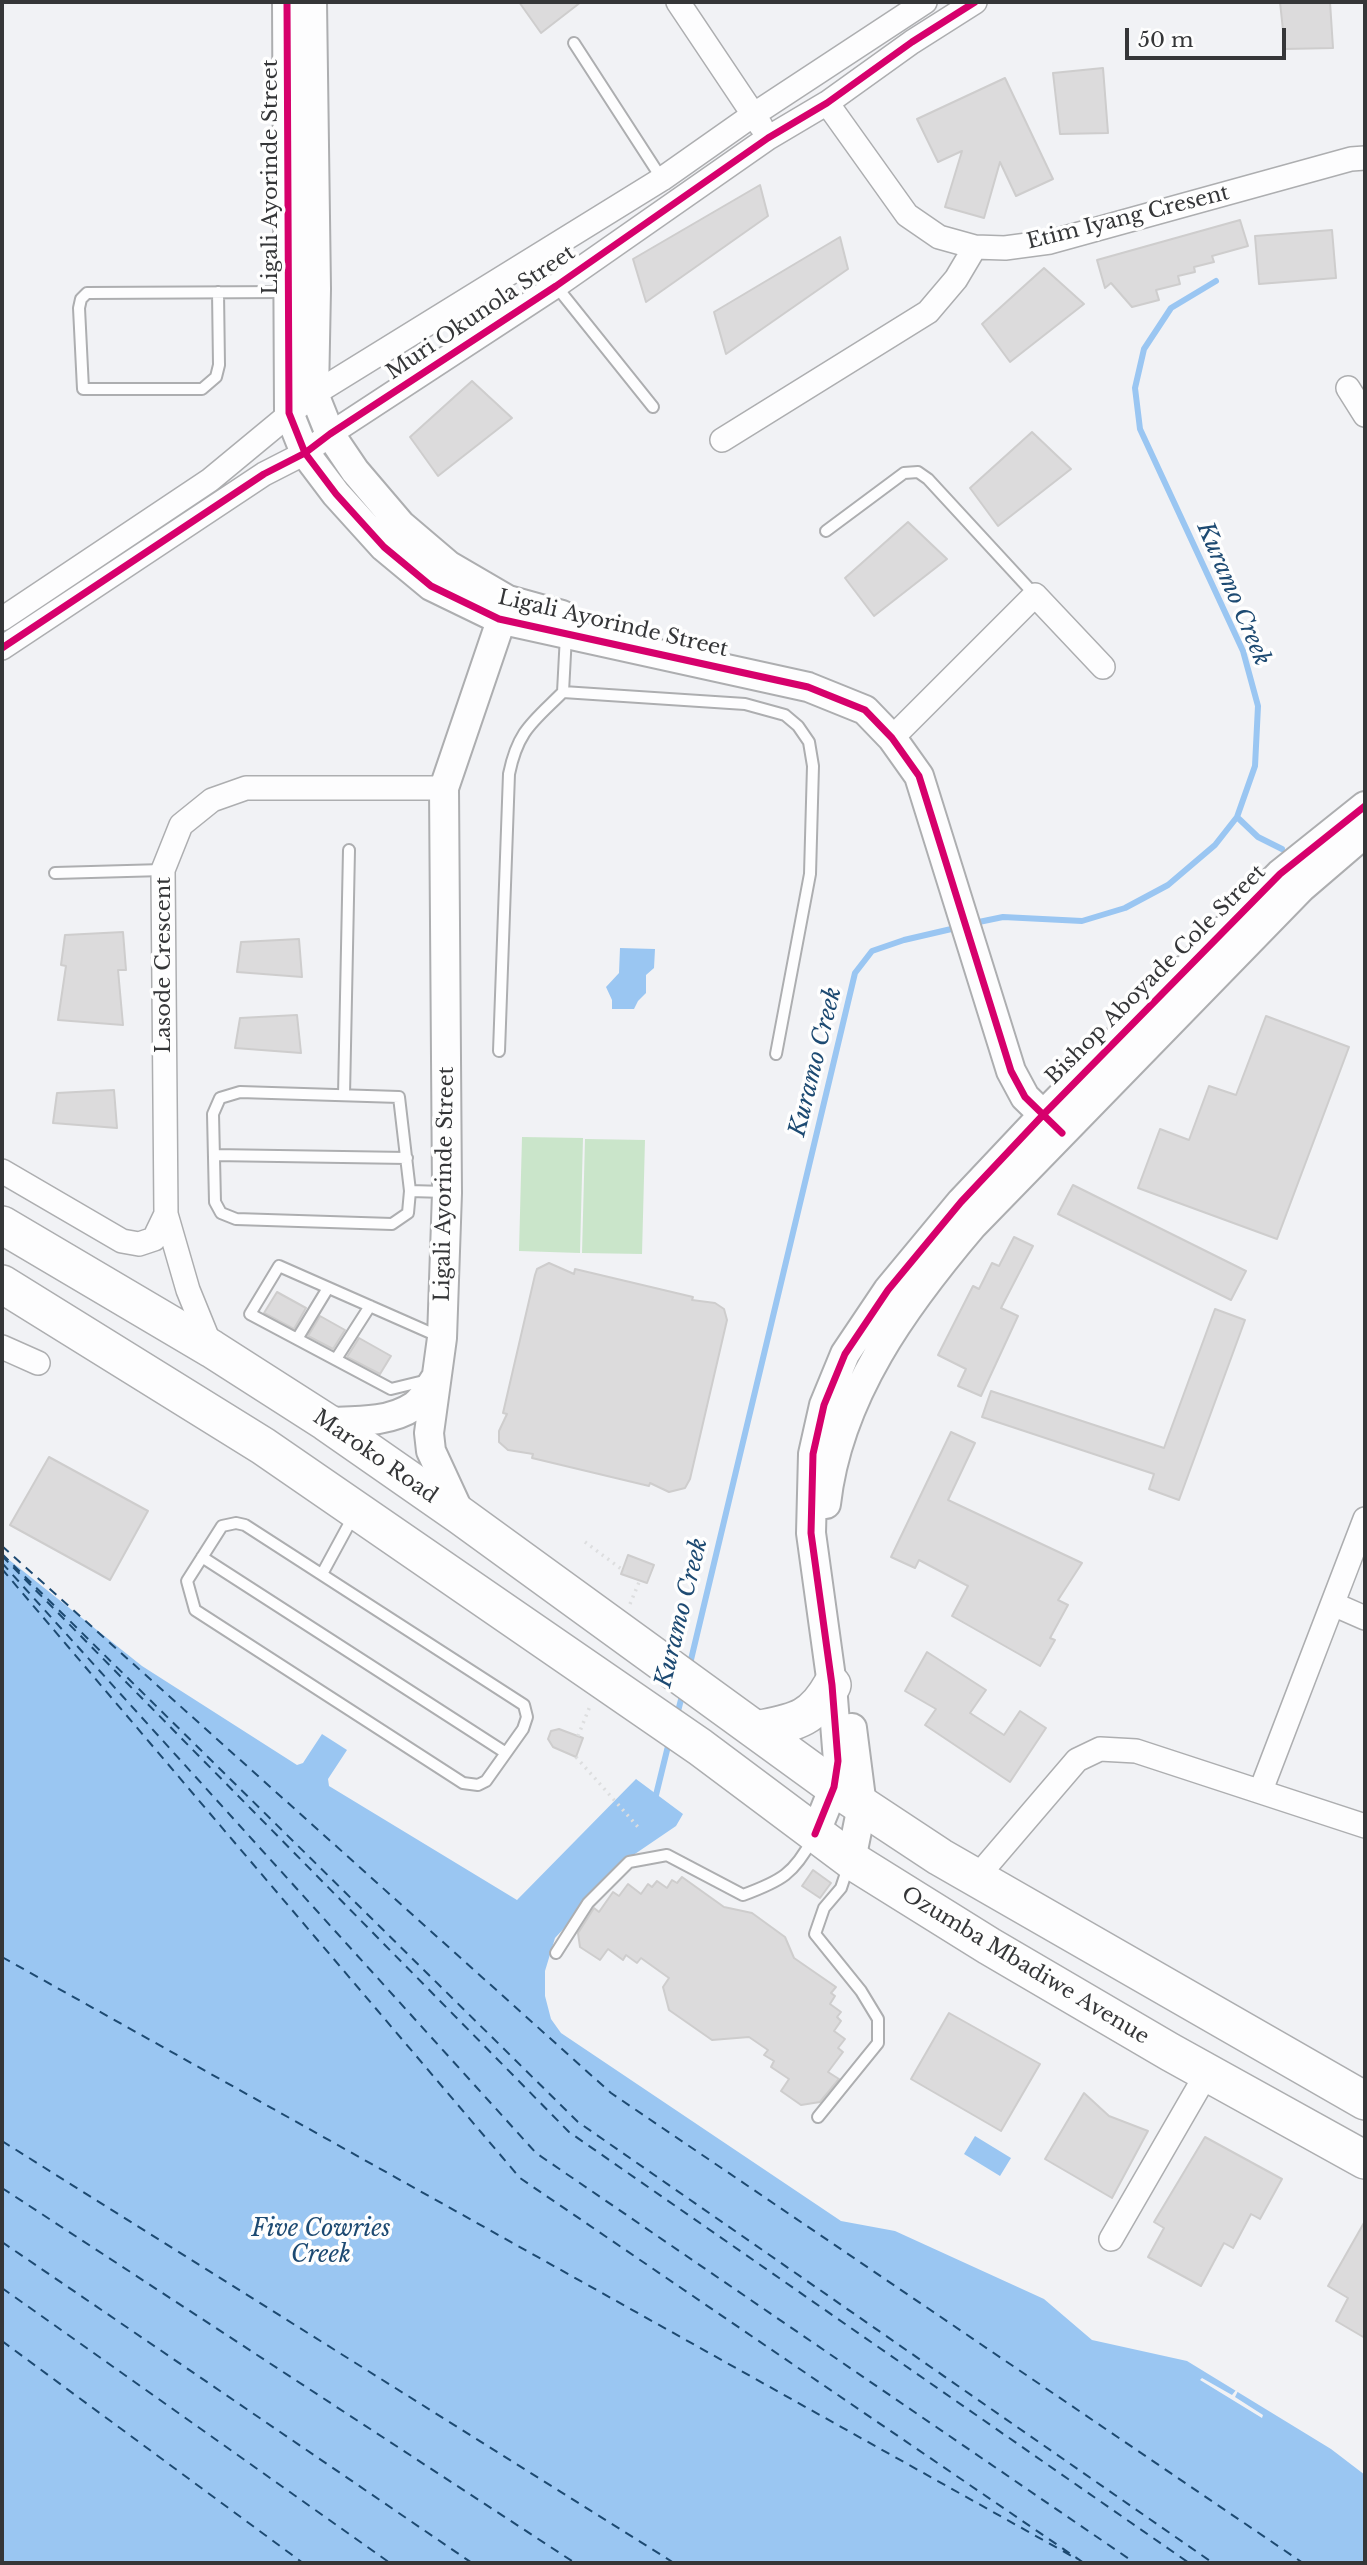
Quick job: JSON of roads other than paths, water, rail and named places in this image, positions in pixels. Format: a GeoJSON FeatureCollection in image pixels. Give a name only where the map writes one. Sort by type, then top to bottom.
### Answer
{"type":"FeatureCollection","features":[{"type":"Feature","properties":{"kind":"highway","name":"Maroko Road"},"geometry":{"type":"LineString","coordinates":[[2,1225],[212,1349],[326,1422],[744,1721]]}},
{"type":"Feature","properties":{"kind":"highway"},"geometry":{"type":"LineString","coordinates":[[2,1284],[177,1391],[357,1510]]}},
{"type":"Feature","properties":{"kind":"highway","name":"Ozumba Mbadiwe Avenue"},"geometry":{"type":"LineString","coordinates":[[357,1510],[700,1747],[850,1860],[989,1946],[1365,2161]]}},
{"type":"Feature","properties":{"kind":"highway"},"geometry":{"type":"LineString","coordinates":[[744,1721],[787,1725],[804,1718],[822,1704],[832,1685]]}},
{"type":"Feature","properties":{"kind":"highway"},"geometry":{"type":"LineString","coordinates":[[744,1721],[848,1796],[976,1878],[1365,2101]]}},
{"type":"Feature","properties":{"kind":"street","name":"Ligali Ayorinde Street"},"geometry":{"type":"LineString","coordinates":[[287,2],[289,413],[305,453],[336,494],[384,547],[431,586],[504,610],[566,635],[808,687],[864,710],[898,732]]}},
{"type":"Feature","properties":{"kind":"street","name":"Ligali Ayorinde Street"},"geometry":{"type":"LineString","coordinates":[[312,2],[316,289],[314,394],[330,434],[355,471],[401,525],[504,610],[572,618],[819,676],[874,701],[898,732],[919,776],[967,899],[979,945],[1027,1064],[1059,1118]]}},
{"type":"Feature","properties":{"kind":"street"},"geometry":{"type":"LineString","coordinates":[[678,2],[768,138]]}},
{"type":"Feature","properties":{"kind":"street","name":"Muri Okunola Street"},"geometry":{"type":"LineString","coordinates":[[2,619],[210,480],[314,394],[662,179],[753,115],[925,2]]}},
{"type":"Feature","properties":{"kind":"street","name":"Muri Okunola Street"},"geometry":{"type":"LineString","coordinates":[[2,648],[264,474],[305,453],[556,286],[768,138],[827,103],[975,2]]}},
{"type":"Feature","properties":{"kind":"street","name":"Etim Iyang Cresent"},"geometry":{"type":"LineString","coordinates":[[827,103],[908,215],[939,237],[975,247],[1005,248],[1050,242],[1351,159],[1365,158]]}},
{"type":"Feature","properties":{"kind":"street"},"geometry":{"type":"LineString","coordinates":[[722,440],[928,312],[956,279],[975,247]]}},
{"type":"Feature","properties":{"kind":"street"},"geometry":{"type":"LineString","coordinates":[[1348,388],[1365,415]]}},
{"type":"Feature","properties":{"kind":"street"},"geometry":{"type":"LineString","coordinates":[[898,732],[1035,595],[1103,667]]}},
{"type":"Feature","properties":{"kind":"street","name":"Ligali Ayorinde Street"},"geometry":{"type":"LineString","coordinates":[[461,1516],[431,1451],[429,1433],[442,1338],[447,1193],[444,788],[504,610]]}},
{"type":"Feature","properties":{"kind":"street","name":"Lasode Crescent"},"geometry":{"type":"LineString","coordinates":[[212,1349],[188,1290],[166,1214],[163,870],[181,825],[212,800],[246,788],[444,788]]}},
{"type":"Feature","properties":{"kind":"street","name":"Bishop Aboyade Cole Street"},"geometry":{"type":"LineString","coordinates":[[850,1860],[848,1796],[826,1533],[829,1479],[836,1452],[863,1384],[897,1325],[932,1274],[1059,1118],[1280,874],[1365,806]]}},
{"type":"Feature","properties":{"kind":"street","name":"Bishop Aboyade Cole Street"},"geometry":{"type":"LineString","coordinates":[[848,1796],[838,1761],[832,1685],[811,1534],[813,1454],[824,1405],[845,1354],[888,1290],[961,1202],[1059,1118],[1301,888],[1365,833]]}},
{"type":"Feature","properties":{"kind":"street"},"geometry":{"type":"LineString","coordinates":[[2,1171],[122,1241],[139,1244],[154,1239],[166,1214]]}},
{"type":"Feature","properties":{"kind":"street"},"geometry":{"type":"LineString","coordinates":[[2,1347],[38,1363]]}},
{"type":"Feature","properties":{"kind":"street","name":"Ligali Ayorinde Street"},"geometry":{"type":"LineString","coordinates":[[326,1422],[372,1420],[404,1411],[415,1405],[435,1379]]}},
{"type":"Feature","properties":{"kind":"street"},"geometry":{"type":"LineString","coordinates":[[1261,1790],[1365,1520]]}},
{"type":"Feature","properties":{"kind":"street"},"geometry":{"type":"LineString","coordinates":[[1333,1604],[1365,1618]]}},
{"type":"Feature","properties":{"kind":"street"},"geometry":{"type":"LineString","coordinates":[[976,1878],[1077,1760],[1100,1749],[1136,1751],[1365,1826]]}},
{"type":"Feature","properties":{"kind":"street","name":"Bishop Aboyade Cole Street"},"geometry":{"type":"LineString","coordinates":[[815,1834],[848,1796]]}},
{"type":"Feature","properties":{"kind":"street"},"geometry":{"type":"LineString","coordinates":[[1111,2239],[1207,2073]]}},
{"type":"Feature","properties":{"kind":"lane"},"geometry":{"type":"LineString","coordinates":[[575,43],[662,179]]}},
{"type":"Feature","properties":{"kind":"lane"},"geometry":{"type":"LineString","coordinates":[[556,286],[653,407]]}},
{"type":"Feature","properties":{"kind":"lane"},"geometry":{"type":"LineString","coordinates":[[218,292],[219,365],[216,377],[202,389],[83,389],[79,308],[81,299],[88,293],[218,292],[289,292]]}},
{"type":"Feature","properties":{"kind":"lane"},"geometry":{"type":"LineString","coordinates":[[826,531],[904,473],[918,472],[928,478],[1035,595]]}},
{"type":"Feature","properties":{"kind":"lane"},"geometry":{"type":"LineString","coordinates":[[499,1051],[509,774],[514,749],[524,732],[563,692],[566,635]]}},
{"type":"Feature","properties":{"kind":"lane"},"geometry":{"type":"LineString","coordinates":[[563,692],[763,707],[785,715],[798,726],[809,743],[813,766],[810,874],[776,1054]]}},
{"type":"Feature","properties":{"kind":"lane"},"geometry":{"type":"LineString","coordinates":[[344,1094],[349,850]]}},
{"type":"Feature","properties":{"kind":"lane"},"geometry":{"type":"LineString","coordinates":[[55,873],[163,870]]}},
{"type":"Feature","properties":{"kind":"lane"},"geometry":{"type":"LineString","coordinates":[[240,1092],[344,1094],[400,1097],[410,1191],[408,1213],[391,1224],[236,1219],[221,1213],[215,1202],[213,1114],[220,1098],[240,1092]]}},
{"type":"Feature","properties":{"kind":"lane"},"geometry":{"type":"LineString","coordinates":[[214,1155],[407,1158]]}},
{"type":"Feature","properties":{"kind":"lane"},"geometry":{"type":"LineString","coordinates":[[410,1191],[447,1193]]}},
{"type":"Feature","properties":{"kind":"lane"},"geometry":{"type":"LineString","coordinates":[[435,1379],[391,1389],[250,1314],[279,1266],[442,1338]]}},
{"type":"Feature","properties":{"kind":"lane"},"geometry":{"type":"LineString","coordinates":[[298,1339],[328,1287]]}},
{"type":"Feature","properties":{"kind":"lane"},"geometry":{"type":"LineString","coordinates":[[336,1359],[370,1306]]}},
{"type":"Feature","properties":{"kind":"lane"},"geometry":{"type":"LineString","coordinates":[[322,1574],[357,1510]]}},
{"type":"Feature","properties":{"kind":"lane"},"geometry":{"type":"LineString","coordinates":[[245,1525],[322,1574],[524,1705],[527,1717],[523,1729],[486,1781],[478,1785],[463,1783],[195,1610],[187,1581],[222,1526],[245,1525]]}},
{"type":"Feature","properties":{"kind":"lane"},"geometry":{"type":"LineString","coordinates":[[202,1557],[506,1753]]}},
{"type":"Feature","properties":{"kind":"lane"},"geometry":{"type":"LineString","coordinates":[[556,1953],[588,1903],[629,1862],[667,1855],[743,1895],[769,1886],[791,1871],[801,1861],[815,1834]]}},
{"type":"Feature","properties":{"kind":"lane"},"geometry":{"type":"LineString","coordinates":[[818,2117],[878,2043],[878,2019],[861,1991],[815,1934],[824,1908],[841,1888],[850,1860]]}},
{"type":"Feature","properties":{"kind":"water"},"geometry":{"type":"Polygon","coordinates":[[[620,948],[655,949],[654,968],[646,975],[646,993],[634,1009],[612,1009],[612,1000],[606,987],[619,973],[620,948]]]}},
{"type":"Feature","properties":{"kind":"water","name":"Five Cowries Creek"},"geometry":{"type":"Polygon","coordinates":[[[2,1552],[142,1666],[297,1765],[303,1763],[322,1734],[347,1750],[328,1779],[329,1786],[517,1900],[636,1779],[683,1814],[676,1826],[629,1858],[555,1938],[545,1971],[545,1996],[551,2019],[561,2033],[841,2221],[895,2231],[1044,2299],[1092,2340],[1187,2361],[1331,2449],[1365,2475],[1365,2563],[2,2563],[2,1552]]]}},
{"type":"Feature","properties":{"kind":"water"},"geometry":{"type":"Polygon","coordinates":[[[975,2136],[1011,2158],[1000,2176],[964,2154],[975,2136]]]}},
{"type":"Feature","properties":{"kind":"waterway","name":"Kuramo Creek"},"geometry":{"type":"LineString","coordinates":[[974,923],[1003,917],[1082,921],[1125,908],[1168,885],[1215,845],[1237,817],[1255,766],[1258,706],[1243,651],[1140,429],[1135,388],[1144,349],[1171,308],[1216,281]]}},
{"type":"Feature","properties":{"kind":"waterway"},"geometry":{"type":"LineString","coordinates":[[1237,817],[1258,837],[1282,849]]}},
{"type":"Feature","properties":{"kind":"waterway","name":"Kuramo Creek"},"geometry":{"type":"LineString","coordinates":[[689,1668],[855,973],[872,951],[904,940],[960,927]]}},
{"type":"Feature","properties":{"kind":"waterway","name":"Kuramo Creek"},"geometry":{"type":"LineString","coordinates":[[677,1715],[683,1692]]}},
{"type":"Feature","properties":{"kind":"waterway","name":"Kuramo Creek"},"geometry":{"type":"LineString","coordinates":[[656,1795],[669,1742]]}}]}
